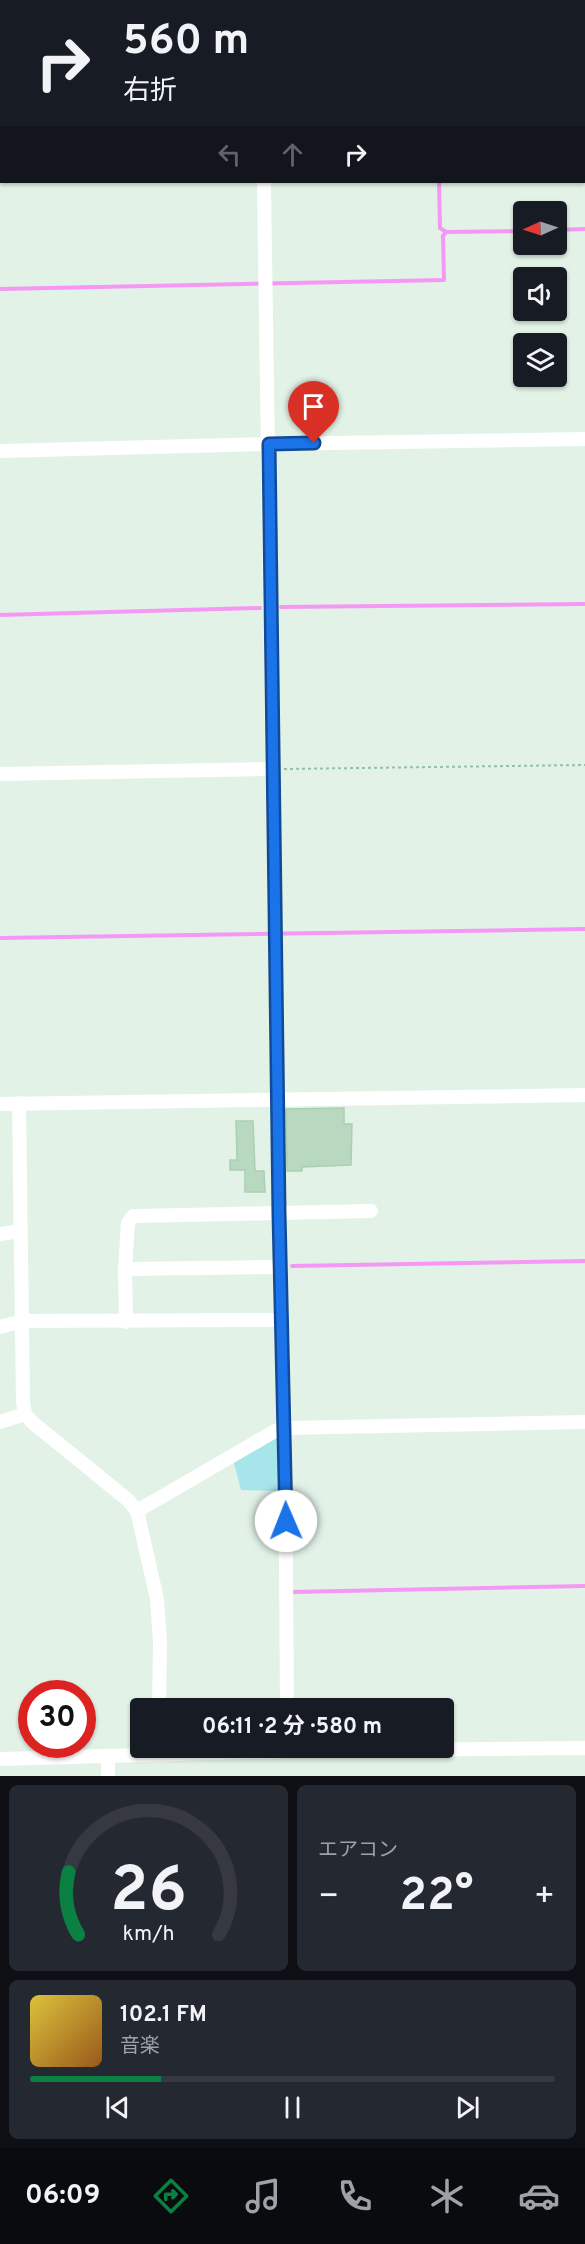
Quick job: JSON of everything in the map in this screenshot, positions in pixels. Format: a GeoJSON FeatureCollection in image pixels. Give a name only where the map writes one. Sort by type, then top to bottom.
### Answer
{"type":"FeatureCollection","features":[{"type":"Feature","properties":{"kind":"street"},"geometry":{"type":"LineString","coordinates":[[264,183],[277,1100],[285,1428],[287,1698]]}},
{"type":"Feature","properties":{"kind":"street"},"geometry":{"type":"LineString","coordinates":[[0,451],[585,439]]}},
{"type":"Feature","properties":{"kind":"street"},"geometry":{"type":"LineString","coordinates":[[0,774],[273,769]]}},
{"type":"Feature","properties":{"kind":"street"},"geometry":{"type":"LineString","coordinates":[[0,1104],[585,1095]]}},
{"type":"Feature","properties":{"kind":"street"},"geometry":{"type":"LineString","coordinates":[[19,1103],[25,1414],[48,1436],[128,1500],[137,1511],[157,1599],[160,1641],[159,1698]]}},
{"type":"Feature","properties":{"kind":"street"},"geometry":{"type":"LineString","coordinates":[[126,1322],[125,1269],[128,1223],[133,1216],[371,1211]]}},
{"type":"Feature","properties":{"kind":"street"},"geometry":{"type":"LineString","coordinates":[[0,1234],[21,1231]]}},
{"type":"Feature","properties":{"kind":"street"},"geometry":{"type":"LineString","coordinates":[[125,1269],[280,1267]]}},
{"type":"Feature","properties":{"kind":"street"},"geometry":{"type":"LineString","coordinates":[[0,1327],[22,1322],[281,1320]]}},
{"type":"Feature","properties":{"kind":"street"},"geometry":{"type":"LineString","coordinates":[[0,1422],[25,1414]]}},
{"type":"Feature","properties":{"kind":"street"},"geometry":{"type":"LineString","coordinates":[[137,1511],[274,1431],[285,1428],[585,1422]]}},
{"type":"Feature","properties":{"kind":"street"},"geometry":{"type":"LineString","coordinates":[[454,1748],[585,1748]]}},
{"type":"Feature","properties":{"kind":"street"},"geometry":{"type":"LineString","coordinates":[[0,1759],[130,1754]]}},
{"type":"Feature","properties":{"kind":"street"},"geometry":{"type":"LineString","coordinates":[[108,1756],[108,1776]]}},
{"type":"Feature","properties":{"kind":"path"},"geometry":{"type":"LineString","coordinates":[[273,769],[585,765]]}},
{"type":"Feature","properties":{"kind":"shaded area"},"geometry":{"type":"Polygon","coordinates":[[[278,1437],[279,1491],[241,1490],[233,1459],[278,1437]]]}},
{"type":"Feature","properties":{"kind":"building"},"geometry":{"type":"Polygon","coordinates":[[[344,1108],[344,1124],[352,1124],[351,1165],[302,1167],[302,1171],[287,1171],[286,1109],[344,1108]]]}},
{"type":"Feature","properties":{"kind":"building"},"geometry":{"type":"Polygon","coordinates":[[[236,1121],[253,1121],[255,1171],[264,1171],[265,1192],[245,1192],[245,1170],[230,1170],[230,1160],[237,1160],[236,1121]]]}},
{"type":"Feature","properties":{"kind":"waterway"},"geometry":{"type":"LineString","coordinates":[[439,183],[440,228],[446,232]]}},
{"type":"Feature","properties":{"kind":"waterway"},"geometry":{"type":"LineString","coordinates":[[567,230],[585,229]]}},
{"type":"Feature","properties":{"kind":"waterway"},"geometry":{"type":"LineString","coordinates":[[0,289],[444,280],[443,236],[446,232],[513,231]]}},
{"type":"Feature","properties":{"kind":"waterway"},"geometry":{"type":"LineString","coordinates":[[281,607],[585,604]]}},
{"type":"Feature","properties":{"kind":"waterway"},"geometry":{"type":"LineString","coordinates":[[0,615],[260,608]]}},
{"type":"Feature","properties":{"kind":"waterway"},"geometry":{"type":"LineString","coordinates":[[0,938],[585,929]]}},
{"type":"Feature","properties":{"kind":"waterway"},"geometry":{"type":"LineString","coordinates":[[292,1266],[585,1261]]}},
{"type":"Feature","properties":{"kind":"waterway"},"geometry":{"type":"LineString","coordinates":[[294,1592],[585,1586]]}},
{"type":"Feature","properties":{"kind":"route"},"geometry":{"type":"LineString","coordinates":[[286,1521],[279,1213],[269,444],[314,443]]}}]}
